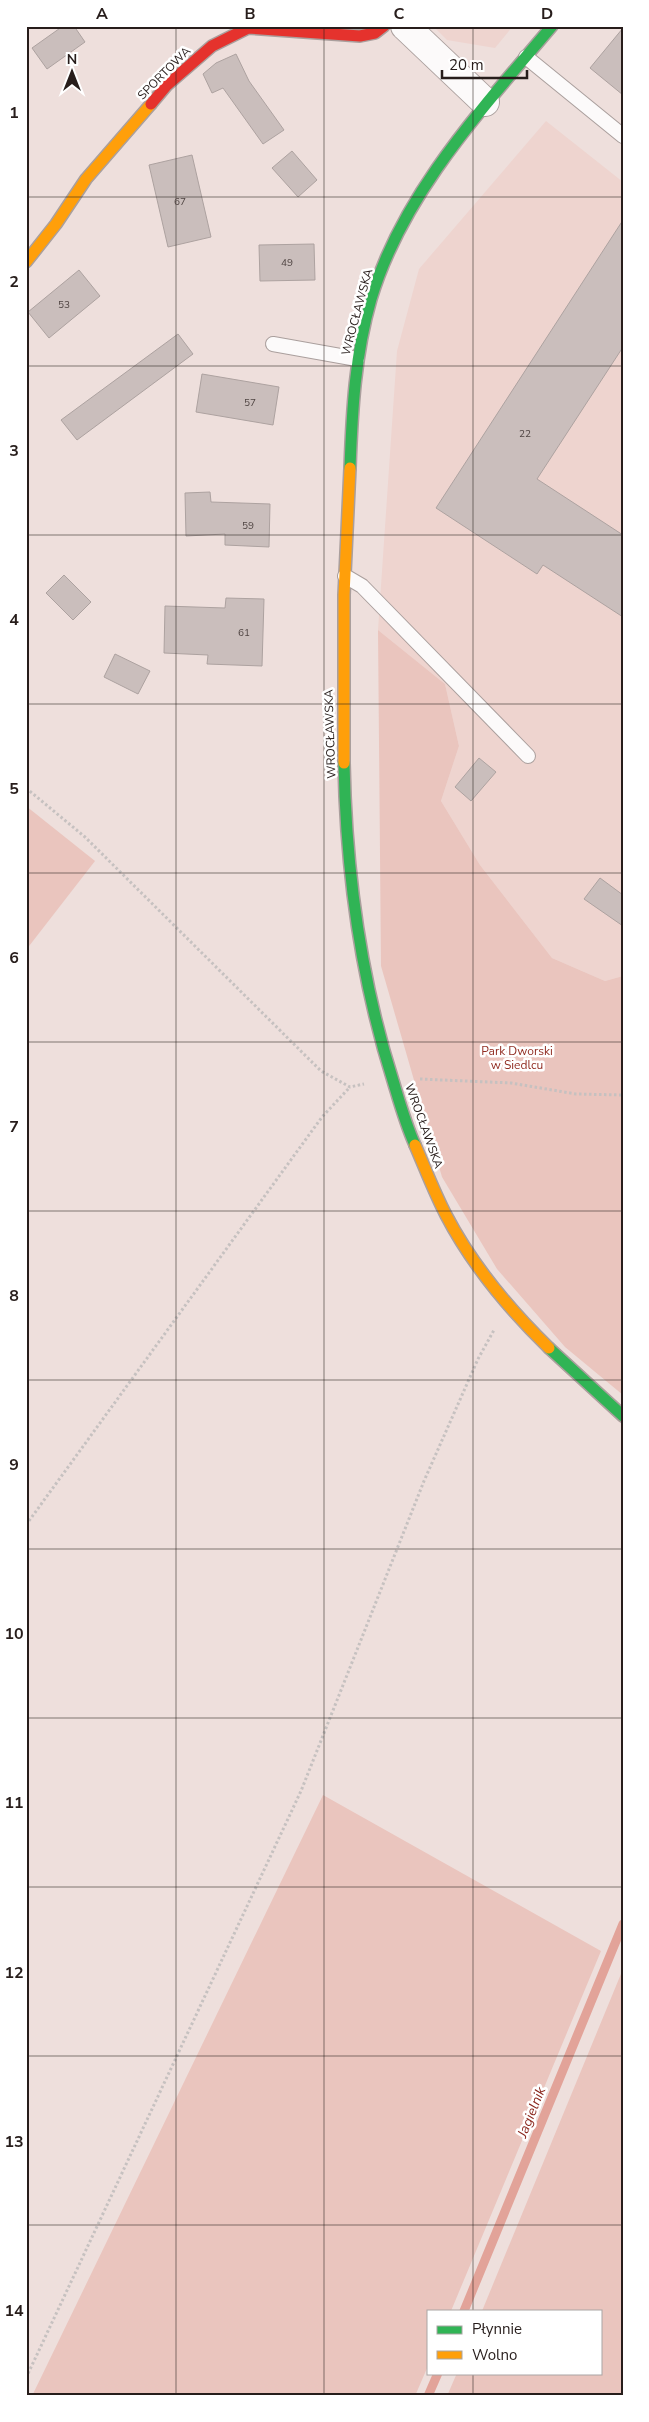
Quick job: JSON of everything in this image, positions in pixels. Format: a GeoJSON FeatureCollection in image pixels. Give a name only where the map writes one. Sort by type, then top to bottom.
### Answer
{"type":"FeatureCollection","features":[{"type":"Feature","properties":{"kind":"street","name":"SPORTOWA"},"geometry":{"type":"LineString","coordinates":[[26,262],[56,224],[86,178],[167,85],[212,46],[248,28],[360,36],[375,33],[384,26]]}},
{"type":"Feature","properties":{"kind":"street"},"geometry":{"type":"LineString","coordinates":[[406,26],[485,102]]}},
{"type":"Feature","properties":{"kind":"street","name":"WROCŁAWSKA"},"geometry":{"type":"LineString","coordinates":[[552,26],[485,102],[446,155],[406,217],[381,272],[357,359],[342,668],[348,838],[359,930],[379,1032],[414,1145],[447,1217],[486,1281],[544,1347],[623,1416]]}},
{"type":"Feature","properties":{"kind":"lane"},"geometry":{"type":"LineString","coordinates":[[526,57],[623,136]]}},
{"type":"Feature","properties":{"kind":"lane"},"geometry":{"type":"LineString","coordinates":[[274,344],[357,359]]}},
{"type":"Feature","properties":{"kind":"lane"},"geometry":{"type":"LineString","coordinates":[[345,576],[362,586],[528,756]]}},
{"type":"Feature","properties":{"kind":"path"},"geometry":{"type":"LineString","coordinates":[[26,788],[85,837],[321,1071],[350,1087]]}},
{"type":"Feature","properties":{"kind":"path"},"geometry":{"type":"LineString","coordinates":[[26,1525],[322,1117],[350,1087],[392,1078],[511,1083],[576,1094],[623,1095]]}},
{"type":"Feature","properties":{"kind":"path"},"geometry":{"type":"LineString","coordinates":[[26,2378],[301,1791],[424,1481],[478,1359],[508,1306]]}},
{"type":"Feature","properties":{"kind":"shaded area"},"geometry":{"type":"Polygon","coordinates":[[[433,26],[513,26],[495,48],[447,40],[433,26]]]}},
{"type":"Feature","properties":{"kind":"shaded area"},"geometry":{"type":"Polygon","coordinates":[[[546,121],[623,182],[623,976],[605,981],[552,958],[480,865],[441,801],[459,746],[445,684],[378,630],[397,351],[419,269],[546,121]]]}},
{"type":"Feature","properties":{"kind":"green space","name":"Park Dworski w Siedlcu"},"geometry":{"type":"Polygon","coordinates":[[[378,630],[445,684],[459,746],[441,801],[480,865],[552,958],[605,981],[623,976],[623,1395],[565,1347],[497,1269],[442,1177],[381,966],[378,630]]]}},
{"type":"Feature","properties":{"kind":"green space"},"geometry":{"type":"Polygon","coordinates":[[[26,806],[95,861],[26,950],[26,806]]]}},
{"type":"Feature","properties":{"kind":"green space"},"geometry":{"type":"Polygon","coordinates":[[[323,1795],[601,1951],[451,2310],[427,2310],[427,2368],[415,2396],[32,2396],[323,1795]]]}},
{"type":"Feature","properties":{"kind":"green space"},"geometry":{"type":"Polygon","coordinates":[[[623,1969],[623,2396],[447,2396],[457,2374],[602,2374],[602,2310],[482,2310],[623,1969]]]}},
{"type":"Feature","properties":{"kind":"building"},"geometry":{"type":"Polygon","coordinates":[[[63,26],[74,26],[85,42],[47,69],[32,48],[63,26]]]}},
{"type":"Feature","properties":{"kind":"building"},"geometry":{"type":"Polygon","coordinates":[[[623,28],[623,95],[590,68],[623,28]]]}},
{"type":"Feature","properties":{"kind":"building"},"geometry":{"type":"Polygon","coordinates":[[[236,54],[249,81],[284,130],[263,144],[223,88],[212,93],[203,74],[216,63],[236,54]]]}},
{"type":"Feature","properties":{"kind":"building"},"geometry":{"type":"Polygon","coordinates":[[[292,151],[317,180],[298,197],[272,168],[292,151]]]}},
{"type":"Feature","properties":{"kind":"building"},"geometry":{"type":"Polygon","coordinates":[[[192,155],[211,237],[168,247],[149,165],[192,155]]]}},
{"type":"Feature","properties":{"kind":"building"},"geometry":{"type":"Polygon","coordinates":[[[623,220],[623,347],[537,479],[623,535],[623,617],[543,565],[537,574],[436,508],[623,220]]]}},
{"type":"Feature","properties":{"kind":"building"},"geometry":{"type":"Polygon","coordinates":[[[314,244],[315,280],[260,281],[259,245],[314,244]]]}},
{"type":"Feature","properties":{"kind":"building"},"geometry":{"type":"Polygon","coordinates":[[[79,270],[100,296],[49,338],[28,312],[79,270]]]}},
{"type":"Feature","properties":{"kind":"building"},"geometry":{"type":"Polygon","coordinates":[[[178,334],[193,354],[77,440],[61,420],[178,334]]]}},
{"type":"Feature","properties":{"kind":"building"},"geometry":{"type":"Polygon","coordinates":[[[202,374],[279,387],[273,425],[196,412],[202,374]]]}},
{"type":"Feature","properties":{"kind":"building"},"geometry":{"type":"Polygon","coordinates":[[[210,492],[211,502],[270,504],[269,547],[225,545],[225,534],[186,536],[185,493],[210,492]]]}},
{"type":"Feature","properties":{"kind":"building"},"geometry":{"type":"Polygon","coordinates":[[[64,575],[91,602],[73,620],[46,593],[64,575]]]}},
{"type":"Feature","properties":{"kind":"building"},"geometry":{"type":"Polygon","coordinates":[[[226,598],[264,599],[262,666],[207,664],[208,655],[164,653],[165,606],[225,608],[226,598]]]}},
{"type":"Feature","properties":{"kind":"building"},"geometry":{"type":"Polygon","coordinates":[[[115,654],[150,671],[138,694],[104,677],[115,654]]]}},
{"type":"Feature","properties":{"kind":"building"},"geometry":{"type":"Polygon","coordinates":[[[479,758],[496,772],[471,801],[455,787],[479,758]]]}},
{"type":"Feature","properties":{"kind":"building"},"geometry":{"type":"Polygon","coordinates":[[[600,878],[623,895],[623,926],[584,899],[600,878]]]}},
{"type":"Feature","properties":{"kind":"waterway","name":"Jagielnik"},"geometry":{"type":"LineString","coordinates":[[464,2310],[623,1924]]}},
{"type":"Feature","properties":{"kind":"waterway","name":"Jagielnik"},"geometry":{"type":"LineString","coordinates":[[428,2396],[438,2374]]}},
{"type":"Feature","properties":{"kind":"traffic: fast"},"geometry":{"type":"LineString","coordinates":[[350,468],[353,404],[361,341],[371,299],[385,260],[403,223],[447,154],[472,121],[552,26]]}},
{"type":"Feature","properties":{"kind":"traffic: fast"},"geometry":{"type":"LineString","coordinates":[[344,763],[348,844],[357,925],[364,965],[382,1045],[403,1114],[415,1145]]}},
{"type":"Feature","properties":{"kind":"traffic: fast"},"geometry":{"type":"LineString","coordinates":[[549,1348],[623,1416]]}},
{"type":"Feature","properties":{"kind":"traffic: slow"},"geometry":{"type":"LineString","coordinates":[[26,262],[56,224],[86,179],[151,104]]}},
{"type":"Feature","properties":{"kind":"traffic: slow"},"geometry":{"type":"LineString","coordinates":[[344,763],[344,595],[350,468]]}},
{"type":"Feature","properties":{"kind":"traffic: slow"},"geometry":{"type":"LineString","coordinates":[[415,1145],[442,1206],[467,1251],[492,1286],[549,1348]]}},
{"type":"Feature","properties":{"kind":"traffic: jam"},"geometry":{"type":"LineString","coordinates":[[151,104],[167,85],[212,46],[248,28],[360,36],[375,33],[384,26]]}}]}
